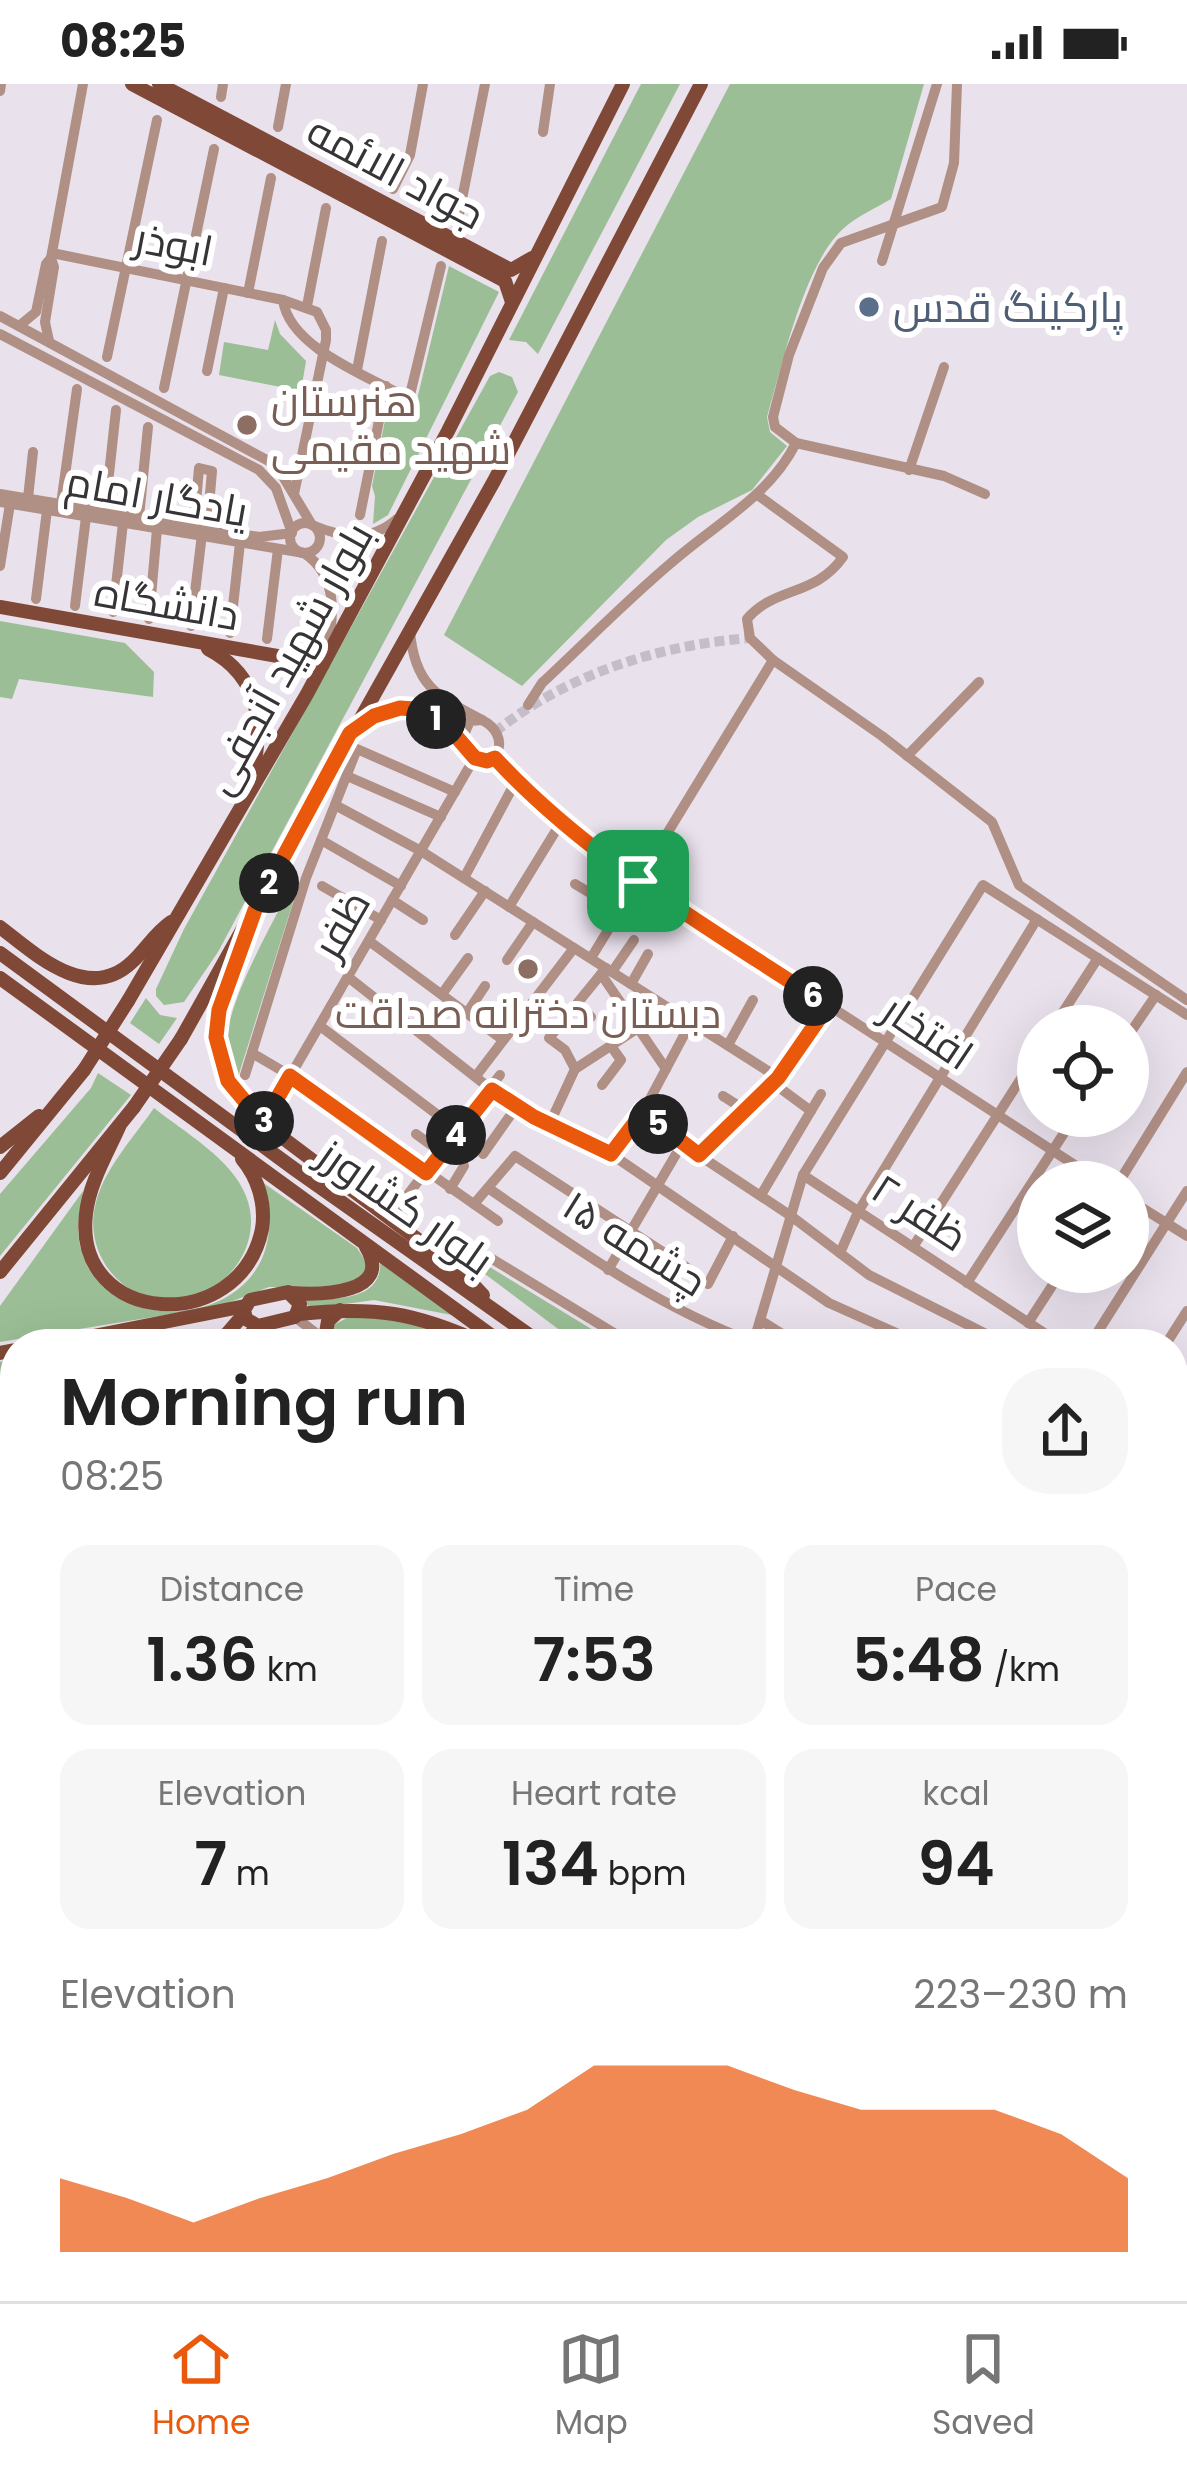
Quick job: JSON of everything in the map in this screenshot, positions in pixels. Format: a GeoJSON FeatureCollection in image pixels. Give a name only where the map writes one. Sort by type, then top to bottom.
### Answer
{"type":"FeatureCollection","features":[{"type":"Feature","properties":{"kind":"main road"},"geometry":{"type":"LineString","coordinates":[[132,84],[508,276],[512,303]]}},
{"type":"Feature","properties":{"kind":"main road","name":"جواد الائمه"},"geometry":{"type":"LineString","coordinates":[[159,84],[508,276],[536,255]]}},
{"type":"Feature","properties":{"kind":"main road"},"geometry":{"type":"LineString","coordinates":[[0,1272],[119,1127],[181,1040],[494,481],[701,84]]}},
{"type":"Feature","properties":{"kind":"main road","name":"بلوار شهید آنجفی"},"geometry":{"type":"LineString","coordinates":[[0,1173],[84,1070],[244,807],[406,511],[622,88]]}},
{"type":"Feature","properties":{"kind":"main road","name":"دانشگاه"},"geometry":{"type":"LineString","coordinates":[[0,608],[192,634],[323,664]]}},
{"type":"Feature","properties":{"kind":"main road"},"geometry":{"type":"LineString","coordinates":[[192,634],[227,658],[249,686],[256,704],[259,744],[244,807]]}},
{"type":"Feature","properties":{"kind":"main road"},"geometry":{"type":"LineString","coordinates":[[255,910],[219,1010],[216,1037],[228,1081],[263,1123],[461,1273],[499,1311]]}},
{"type":"Feature","properties":{"kind":"main road"},"geometry":{"type":"LineString","coordinates":[[0,927],[51,965],[89,978],[125,968],[180,915]]}},
{"type":"Feature","properties":{"kind":"main road","name":"بلوار کشاورز"},"geometry":{"type":"LineString","coordinates":[[0,953],[522,1329]]}},
{"type":"Feature","properties":{"kind":"main road","name":"بلوار کشاورز"},"geometry":{"type":"LineString","coordinates":[[0,978],[483,1329]]}},
{"type":"Feature","properties":{"kind":"main road"},"geometry":{"type":"LineString","coordinates":[[0,988],[21,996]]}},
{"type":"Feature","properties":{"kind":"main road"},"geometry":{"type":"LineString","coordinates":[[0,1147],[65,1093]]}},
{"type":"Feature","properties":{"kind":"main road"},"geometry":{"type":"LineString","coordinates":[[119,1127],[92,1190],[85,1228],[97,1267],[108,1281],[134,1300],[157,1304],[182,1305],[223,1290],[249,1263],[257,1245],[264,1211],[261,1194],[251,1170],[227,1142]]}},
{"type":"Feature","properties":{"kind":"main road"},"geometry":{"type":"LineString","coordinates":[[229,1329],[253,1299],[347,1290],[368,1281],[374,1266],[359,1238]]}},
{"type":"Feature","properties":{"kind":"main road"},"geometry":{"type":"LineString","coordinates":[[291,1293],[300,1304],[297,1316]]}},
{"type":"Feature","properties":{"kind":"main road"},"geometry":{"type":"LineString","coordinates":[[245,1310],[249,1323],[258,1326],[297,1316],[379,1309],[446,1329]]}},
{"type":"Feature","properties":{"kind":"main road"},"geometry":{"type":"LineString","coordinates":[[127,1329],[245,1310]]}},
{"type":"Feature","properties":{"kind":"main road"},"geometry":{"type":"LineString","coordinates":[[328,1329],[328,1321],[340,1310]]}},
{"type":"Feature","properties":{"kind":"main road"},"geometry":{"type":"LineString","coordinates":[[197,1315],[211,1329]]}},
{"type":"Feature","properties":{"kind":"main road"},"geometry":{"type":"LineString","coordinates":[[255,1329],[258,1326]]}},
{"type":"Feature","properties":{"kind":"street"},"geometry":{"type":"LineString","coordinates":[[49,341],[45,322],[52,256],[83,84]]}},
{"type":"Feature","properties":{"kind":"street"},"geometry":{"type":"LineString","coordinates":[[278,127],[286,84]]}},
{"type":"Feature","properties":{"kind":"street"},"geometry":{"type":"LineString","coordinates":[[393,189],[410,155],[423,84]]}},
{"type":"Feature","properties":{"kind":"street"},"geometry":{"type":"LineString","coordinates":[[458,219],[485,84]]}},
{"type":"Feature","properties":{"kind":"street"},"geometry":{"type":"LineString","coordinates":[[543,132],[550,84]]}},
{"type":"Feature","properties":{"kind":"street"},"geometry":{"type":"LineString","coordinates":[[882,261],[937,84]]}},
{"type":"Feature","properties":{"kind":"street"},"geometry":{"type":"LineString","coordinates":[[957,84],[954,163],[942,207],[841,243],[823,268],[789,355],[773,417],[775,427],[796,442],[944,476],[985,494]]}},
{"type":"Feature","properties":{"kind":"street"},"geometry":{"type":"LineString","coordinates":[[107,357],[157,120]]}},
{"type":"Feature","properties":{"kind":"street"},"geometry":{"type":"LineString","coordinates":[[164,388],[214,148]]}},
{"type":"Feature","properties":{"kind":"street"},"geometry":{"type":"LineString","coordinates":[[248,293],[271,178]]}},
{"type":"Feature","properties":{"kind":"street"},"geometry":{"type":"LineString","coordinates":[[294,496],[326,330],[307,306],[326,208]]}},
{"type":"Feature","properties":{"kind":"street"},"geometry":{"type":"LineString","coordinates":[[357,370],[382,241]]}},
{"type":"Feature","properties":{"kind":"street"},"geometry":{"type":"LineString","coordinates":[[19,326],[36,312],[52,256]]}},
{"type":"Feature","properties":{"kind":"street","name":"ابوذر"},"geometry":{"type":"LineString","coordinates":[[52,256],[307,306]]}},
{"type":"Feature","properties":{"kind":"street"},"geometry":{"type":"LineString","coordinates":[[283,300],[298,333],[409,399],[441,266]]}},
{"type":"Feature","properties":{"kind":"street"},"geometry":{"type":"LineString","coordinates":[[207,371],[224,288]]}},
{"type":"Feature","properties":{"kind":"street"},"geometry":{"type":"LineString","coordinates":[[0,316],[280,470],[320,536],[318,544],[304,553]]}},
{"type":"Feature","properties":{"kind":"street"},"geometry":{"type":"LineString","coordinates":[[0,334],[259,470],[277,488],[292,546],[322,568],[329,582],[332,607],[323,664]]}},
{"type":"Feature","properties":{"kind":"street"},"geometry":{"type":"LineString","coordinates":[[909,470],[944,367]]}},
{"type":"Feature","properties":{"kind":"street"},"geometry":{"type":"LineString","coordinates":[[361,515],[386,386]]}},
{"type":"Feature","properties":{"kind":"street"},"geometry":{"type":"LineString","coordinates":[[61,504],[77,389]]}},
{"type":"Feature","properties":{"kind":"street"},"geometry":{"type":"LineString","coordinates":[[105,511],[116,410]]}},
{"type":"Feature","properties":{"kind":"street"},"geometry":{"type":"LineString","coordinates":[[139,517],[148,427]]}},
{"type":"Feature","properties":{"kind":"street"},"geometry":{"type":"LineString","coordinates":[[528,705],[542,682],[665,567],[759,496],[796,442]]}},
{"type":"Feature","properties":{"kind":"street"},"geometry":{"type":"LineString","coordinates":[[28,499],[33,452]]}},
{"type":"Feature","properties":{"kind":"street"},"geometry":{"type":"LineString","coordinates":[[280,470],[302,456]]}},
{"type":"Feature","properties":{"kind":"street"},"geometry":{"type":"LineString","coordinates":[[759,496],[843,556],[831,574],[811,587],[766,601],[747,619],[750,638],[772,660],[992,822],[1019,885],[1187,1000]]}},
{"type":"Feature","properties":{"kind":"street","name":"یادگار امام"},"geometry":{"type":"LineString","coordinates":[[3,500],[28,499],[259,537],[292,532]]}},
{"type":"Feature","properties":{"kind":"street"},"geometry":{"type":"LineString","coordinates":[[0,566],[3,500]]}},
{"type":"Feature","properties":{"kind":"street","name":"یادگار امام"},"geometry":{"type":"LineString","coordinates":[[3,500],[157,529],[202,530],[240,543],[304,553]]}},
{"type":"Feature","properties":{"kind":"street"},"geometry":{"type":"LineString","coordinates":[[35,599],[47,510]]}},
{"type":"Feature","properties":{"kind":"street"},"geometry":{"type":"LineString","coordinates":[[292,532],[298,525],[344,535],[372,535],[406,511]]}},
{"type":"Feature","properties":{"kind":"street"},"geometry":{"type":"LineString","coordinates":[[75,606],[86,517]]}},
{"type":"Feature","properties":{"kind":"street"},"geometry":{"type":"LineString","coordinates":[[113,612],[123,523]]}},
{"type":"Feature","properties":{"kind":"street"},"geometry":{"type":"LineString","coordinates":[[148,619],[157,529]]}},
{"type":"Feature","properties":{"kind":"street"},"geometry":{"type":"LineString","coordinates":[[192,634],[202,530]]}},
{"type":"Feature","properties":{"kind":"street"},"geometry":{"type":"LineString","coordinates":[[230,633],[240,543]]}},
{"type":"Feature","properties":{"kind":"street"},"geometry":{"type":"LineString","coordinates":[[267,639],[278,549]]}},
{"type":"Feature","properties":{"kind":"street"},"geometry":{"type":"LineString","coordinates":[[350,733],[382,712],[410,708],[463,737],[475,758],[495,758],[498,737],[482,720],[424,682],[413,658],[410,628]]}},
{"type":"Feature","properties":{"kind":"street"},"geometry":{"type":"LineString","coordinates":[[591,958],[772,660]]}},
{"type":"Feature","properties":{"kind":"street"},"geometry":{"type":"LineString","coordinates":[[908,756],[979,682]]}},
{"type":"Feature","properties":{"kind":"street"},"geometry":{"type":"LineString","coordinates":[[463,737],[470,721],[482,720]]}},
{"type":"Feature","properties":{"kind":"street"},"geometry":{"type":"LineString","coordinates":[[245,1075],[306,878],[357,749],[455,792]]}},
{"type":"Feature","properties":{"kind":"street","name":"ظفر"},"geometry":{"type":"LineString","coordinates":[[263,1123],[475,758]]}},
{"type":"Feature","properties":{"kind":"street","name":"افتخار"},"geometry":{"type":"LineString","coordinates":[[495,758],[638,881],[1068,1161]]}},
{"type":"Feature","properties":{"kind":"street"},"geometry":{"type":"LineString","coordinates":[[347,776],[441,817]]}},
{"type":"Feature","properties":{"kind":"street"},"geometry":{"type":"LineString","coordinates":[[464,878],[517,781]]}},
{"type":"Feature","properties":{"kind":"street"},"geometry":{"type":"LineString","coordinates":[[335,805],[421,851],[728,1045],[811,1112]]}},
{"type":"Feature","properties":{"kind":"street"},"geometry":{"type":"LineString","coordinates":[[509,907],[555,832]]}},
{"type":"Feature","properties":{"kind":"street"},"geometry":{"type":"LineString","coordinates":[[321,840],[401,886]]}},
{"type":"Feature","properties":{"kind":"street"},"geometry":{"type":"LineString","coordinates":[[280,862],[306,878]]}},
{"type":"Feature","properties":{"kind":"street"},"geometry":{"type":"LineString","coordinates":[[575,884],[620,911]]}},
{"type":"Feature","properties":{"kind":"street"},"geometry":{"type":"LineString","coordinates":[[757,1329],[803,1175],[983,885],[1187,1015]]}},
{"type":"Feature","properties":{"kind":"street"},"geometry":{"type":"LineString","coordinates":[[322,886],[381,920]]}},
{"type":"Feature","properties":{"kind":"street"},"geometry":{"type":"LineString","coordinates":[[455,935],[485,891]]}},
{"type":"Feature","properties":{"kind":"street"},"geometry":{"type":"LineString","coordinates":[[392,900],[423,920]]}},
{"type":"Feature","properties":{"kind":"street"},"geometry":{"type":"LineString","coordinates":[[840,1253],[858,1212],[1037,919]]}},
{"type":"Feature","properties":{"kind":"street"},"geometry":{"type":"LineString","coordinates":[[507,960],[532,922]]}},
{"type":"Feature","properties":{"kind":"street"},"geometry":{"type":"LineString","coordinates":[[575,1069],[565,1051],[549,1038],[634,940]]}},
{"type":"Feature","properties":{"kind":"street"},"geometry":{"type":"LineString","coordinates":[[369,941],[503,1040]]}},
{"type":"Feature","properties":{"kind":"street"},"geometry":{"type":"LineString","coordinates":[[476,1076],[574,948]]}},
{"type":"Feature","properties":{"kind":"street"},"geometry":{"type":"LineString","coordinates":[[632,984],[648,954]]}},
{"type":"Feature","properties":{"kind":"street"},"geometry":{"type":"LineString","coordinates":[[442,994],[468,958]]}},
{"type":"Feature","properties":{"kind":"street"},"geometry":{"type":"LineString","coordinates":[[1068,1005],[1098,958]]}},
{"type":"Feature","properties":{"kind":"street"},"geometry":{"type":"LineString","coordinates":[[606,971],[666,1069]]}},
{"type":"Feature","properties":{"kind":"street"},"geometry":{"type":"LineString","coordinates":[[348,977],[492,1090],[611,1154],[830,1303],[888,1329]]}},
{"type":"Feature","properties":{"kind":"street"},"geometry":{"type":"LineString","coordinates":[[467,1013],[485,986]]}},
{"type":"Feature","properties":{"kind":"street"},"geometry":{"type":"LineString","coordinates":[[1149,1005],[1156,994]]}},
{"type":"Feature","properties":{"kind":"street"},"geometry":{"type":"LineString","coordinates":[[728,1045],[753,1000]]}},
{"type":"Feature","properties":{"kind":"street"},"geometry":{"type":"LineString","coordinates":[[577,1004],[591,1017]]}},
{"type":"Feature","properties":{"kind":"street"},"geometry":{"type":"LineString","coordinates":[[699,1155],[776,1080],[828,1006]]}},
{"type":"Feature","properties":{"kind":"street"},"geometry":{"type":"LineString","coordinates":[[611,1154],[643,1112],[691,1022]]}},
{"type":"Feature","properties":{"kind":"street"},"geometry":{"type":"LineString","coordinates":[[320,1026],[459,1131]]}},
{"type":"Feature","properties":{"kind":"street"},"geometry":{"type":"LineString","coordinates":[[550,1123],[575,1069],[638,1028]]}},
{"type":"Feature","properties":{"kind":"street"},"geometry":{"type":"LineString","coordinates":[[602,1084],[621,1060],[610,1046]]}},
{"type":"Feature","properties":{"kind":"street"},"geometry":{"type":"LineString","coordinates":[[252,1054],[290,1076],[345,1123],[497,1221]]}},
{"type":"Feature","properties":{"kind":"street"},"geometry":{"type":"LineString","coordinates":[[1132,1161],[1187,1072]]}},
{"type":"Feature","properties":{"kind":"street"},"geometry":{"type":"LineString","coordinates":[[389,1219],[500,1075]]}},
{"type":"Feature","properties":{"kind":"street"},"geometry":{"type":"LineString","coordinates":[[913,1247],[1017,1085]]}},
{"type":"Feature","properties":{"kind":"street"},"geometry":{"type":"LineString","coordinates":[[760,1195],[821,1094]]}},
{"type":"Feature","properties":{"kind":"street"},"geometry":{"type":"LineString","coordinates":[[723,1096],[745,1110]]}},
{"type":"Feature","properties":{"kind":"street"},"geometry":{"type":"LineString","coordinates":[[483,1154],[517,1106]]}},
{"type":"Feature","properties":{"kind":"street"},"geometry":{"type":"LineString","coordinates":[[643,1112],[868,1275],[976,1329]]}},
{"type":"Feature","properties":{"kind":"street"},"geometry":{"type":"LineString","coordinates":[[416,1134],[442,1153]]}},
{"type":"Feature","properties":{"kind":"street"},"geometry":{"type":"LineString","coordinates":[[968,1283],[1061,1137]]}},
{"type":"Feature","properties":{"kind":"street"},"geometry":{"type":"LineString","coordinates":[[608,1270],[682,1144]]}},
{"type":"Feature","properties":{"kind":"street"},"geometry":{"type":"LineString","coordinates":[[474,1204],[515,1156],[686,1267]]}},
{"type":"Feature","properties":{"kind":"street"},"geometry":{"type":"LineString","coordinates":[[450,1189],[464,1166]]}},
{"type":"Feature","properties":{"kind":"street","name":"ظفر ۲"},"geometry":{"type":"LineString","coordinates":[[803,1175],[1038,1329]]}},
{"type":"Feature","properties":{"kind":"street","name":"چشمه ۱۵"},"geometry":{"type":"LineString","coordinates":[[488,1188],[608,1270],[717,1329]]}},
{"type":"Feature","properties":{"kind":"street"},"geometry":{"type":"LineString","coordinates":[[1100,1329],[1187,1191]]}},
{"type":"Feature","properties":{"kind":"street"},"geometry":{"type":"LineString","coordinates":[[1149,1212],[1187,1236]]}},
{"type":"Feature","properties":{"kind":"street"},"geometry":{"type":"LineString","coordinates":[[708,1284],[733,1236]]}},
{"type":"Feature","properties":{"kind":"street"},"geometry":{"type":"LineString","coordinates":[[434,1252],[466,1243],[607,1329]]}},
{"type":"Feature","properties":{"kind":"street"},"geometry":{"type":"LineString","coordinates":[[1028,1322],[1047,1293]]}},
{"type":"Feature","properties":{"kind":"street"},"geometry":{"type":"LineString","coordinates":[[297,1316],[312,1329]]}},
{"type":"Feature","properties":{"kind":"street"},"geometry":{"type":"LineString","coordinates":[[760,1320],[774,1329]]}},
{"type":"Feature","properties":{"kind":"green space"},"geometry":{"type":"Polygon","coordinates":[[[641,84],[680,84],[538,354],[526,342],[509,340],[641,84]]]}},
{"type":"Feature","properties":{"kind":"green space"},"geometry":{"type":"Polygon","coordinates":[[[730,84],[924,84],[891,199],[844,228],[817,265],[806,290],[767,417],[770,432],[787,446],[752,490],[698,517],[666,540],[522,686],[444,635],[730,84]]]}},
{"type":"Feature","properties":{"kind":"green space"},"geometry":{"type":"Polygon","coordinates":[[[449,266],[499,292],[388,515],[373,524],[372,486],[390,395],[415,408],[449,266]]]}},
{"type":"Feature","properties":{"kind":"green space"},"geometry":{"type":"Polygon","coordinates":[[[275,320],[280,334],[306,361],[301,391],[219,375],[224,342],[268,350],[275,320]]]}},
{"type":"Feature","properties":{"kind":"green space"},"geometry":{"type":"Polygon","coordinates":[[[499,372],[512,377],[518,392],[218,952],[184,1002],[164,1005],[156,989],[184,929],[490,376],[499,372]]]}},
{"type":"Feature","properties":{"kind":"green space"},"geometry":{"type":"Polygon","coordinates":[[[0,621],[125,643],[154,672],[153,697],[19,679],[12,699],[0,697],[0,621]]]}},
{"type":"Feature","properties":{"kind":"green space"},"geometry":{"type":"Polygon","coordinates":[[[290,888],[294,899],[237,1080],[227,1044],[233,1008],[290,888]]]}},
{"type":"Feature","properties":{"kind":"green space"},"geometry":{"type":"Polygon","coordinates":[[[146,998],[160,1015],[177,1018],[159,1044],[130,1023],[146,998]]]}},
{"type":"Feature","properties":{"kind":"green space"},"geometry":{"type":"Polygon","coordinates":[[[98,1073],[131,1095],[0,1256],[0,1194],[91,1088],[98,1073]]]}},
{"type":"Feature","properties":{"kind":"green space"},"geometry":{"type":"Polygon","coordinates":[[[154,1108],[230,1170],[246,1196],[251,1216],[250,1235],[234,1269],[220,1283],[185,1299],[147,1297],[132,1290],[107,1267],[94,1237],[100,1189],[154,1108]]]}},
{"type":"Feature","properties":{"kind":"green space"},"geometry":{"type":"Polygon","coordinates":[[[262,1182],[357,1248],[368,1265],[361,1280],[334,1287],[269,1287],[220,1306],[79,1329],[0,1329],[0,1306],[83,1191],[78,1229],[89,1269],[115,1296],[151,1310],[190,1310],[227,1297],[255,1271],[269,1233],[262,1182]]]}},
{"type":"Feature","properties":{"kind":"green space"},"geometry":{"type":"Polygon","coordinates":[[[465,1252],[591,1329],[558,1329],[461,1256],[465,1252]]]}},
{"type":"Feature","properties":{"kind":"green space"},"geometry":{"type":"Polygon","coordinates":[[[380,1260],[457,1316],[374,1300],[310,1309],[304,1299],[342,1298],[365,1291],[379,1274],[380,1260]]]}},
{"type":"Feature","properties":{"kind":"green space"},"geometry":{"type":"Polygon","coordinates":[[[383,1316],[428,1329],[328,1328],[347,1318],[383,1316]]]}},
{"type":"Feature","properties":{"kind":"tunnel"},"geometry":{"type":"LineString","coordinates":[[495,732],[552,694],[615,666],[682,647],[750,638]]}},
{"type":"Feature","properties":{"kind":"place","name":"پارکینگ قدس"},"geometry":{"type":"Point","coordinates":[869,307]}},
{"type":"Feature","properties":{"kind":"place","name":"هنرستان شهید مقیمی"},"geometry":{"type":"Point","coordinates":[247,425]}},
{"type":"Feature","properties":{"kind":"place","name":"دبستان دخترانه صداقت"},"geometry":{"type":"Point","coordinates":[528,969]}},
{"type":"Feature","properties":{"kind":"route"},"geometry":{"type":"LineString","coordinates":[[400,708],[426,713],[463,737],[475,758],[495,758],[565,823],[638,881],[828,1006],[778,1078],[699,1155],[643,1112],[611,1154],[534,1117],[492,1090],[426,1173],[290,1076],[263,1123],[228,1081],[216,1037],[219,1010],[255,910],[350,733],[374,716],[400,708]]}}]}
